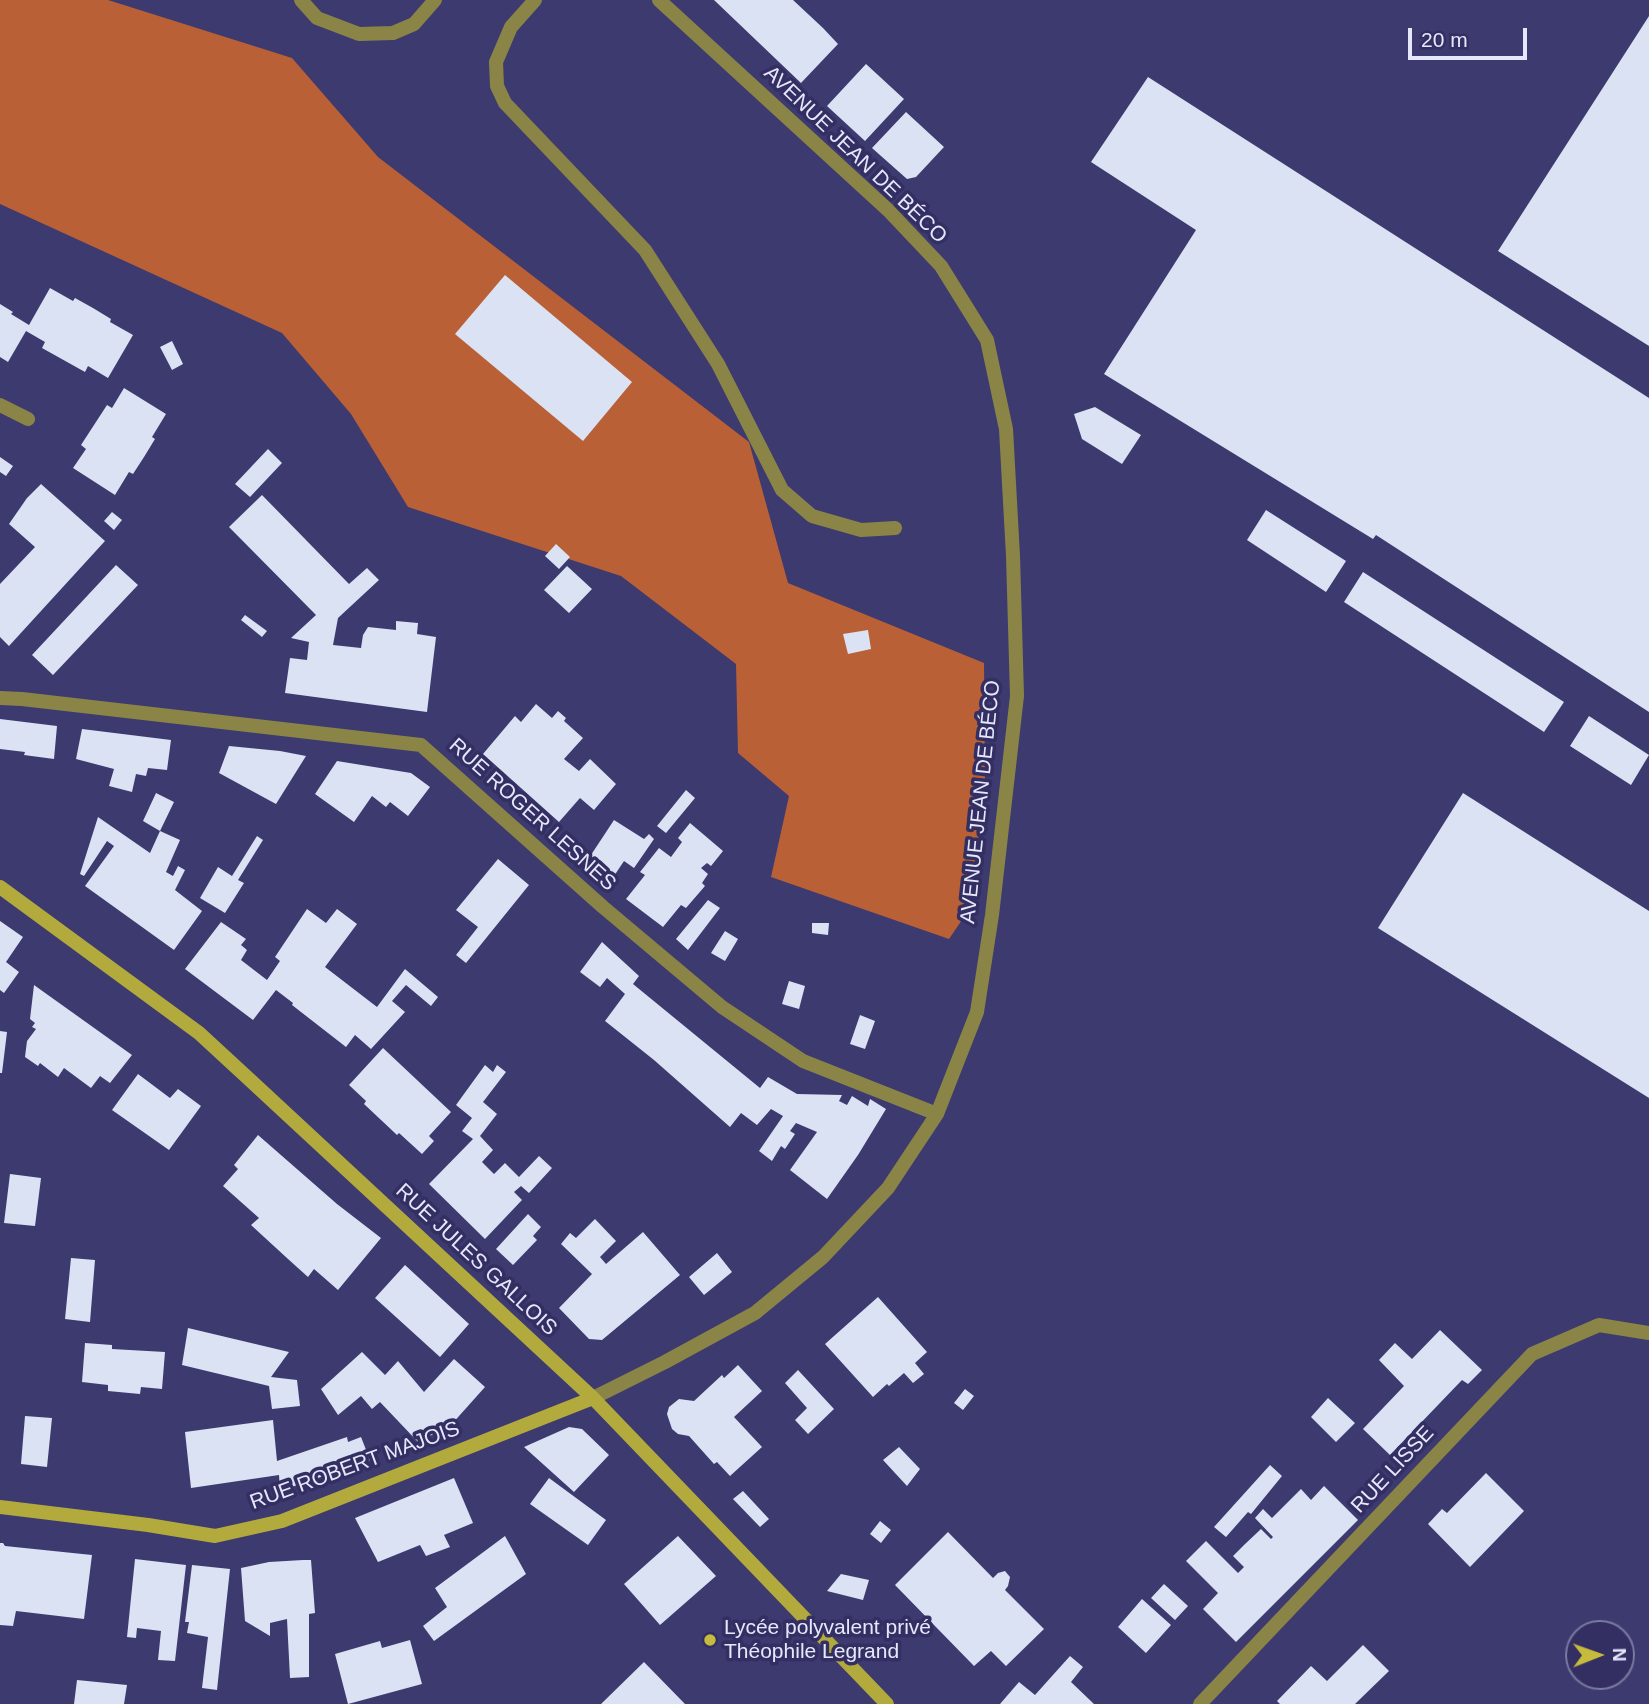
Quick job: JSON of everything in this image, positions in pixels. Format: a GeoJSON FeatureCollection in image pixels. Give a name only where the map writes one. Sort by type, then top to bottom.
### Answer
{"type":"FeatureCollection","features":[{"type":"Feature","properties":{"kind":"street"},"geometry":{"type":"LineString","coordinates":[[301,0],[317,18],[359,34],[393,33],[404,29],[414,24],[435,0]]}},
{"type":"Feature","properties":{"kind":"street"},"geometry":{"type":"LineString","coordinates":[[535,0],[511,27],[496,62],[496,86],[505,103],[645,250],[718,364],[782,490],[812,516],[861,530],[895,528]]}},
{"type":"Feature","properties":{"kind":"street","name":"AVENUE JEAN DE BÉCO"},"geometry":{"type":"LineString","coordinates":[[593,1398],[755,1313],[823,1257],[888,1188],[937,1114],[977,1012],[992,915],[1017,696],[1006,429],[987,340],[941,266],[888,210],[659,0]]}},
{"type":"Feature","properties":{"kind":"street"},"geometry":{"type":"LineString","coordinates":[[0,405],[28,419]]}},
{"type":"Feature","properties":{"kind":"street","name":"RUE ROGER LESNES"},"geometry":{"type":"LineString","coordinates":[[0,698],[421,745],[722,1007],[803,1061],[937,1114]]}},
{"type":"Feature","properties":{"kind":"street","name":"RUE JULES GALLOIS"},"geometry":{"type":"LineString","coordinates":[[0,887],[199,1033],[593,1398],[887,1704]]}},
{"type":"Feature","properties":{"kind":"street","name":"RUE LISSE"},"geometry":{"type":"LineString","coordinates":[[1200,1704],[1532,1354],[1599,1325],[1649,1333]]}},
{"type":"Feature","properties":{"kind":"street","name":"RUE ROBERT MAJOIS"},"geometry":{"type":"LineString","coordinates":[[0,1507],[215,1536],[282,1521],[593,1398]]}},
{"type":"Feature","properties":{"kind":"shaded area"},"geometry":{"type":"Polygon","coordinates":[[[0,0],[108,0],[292,58],[378,157],[749,442],[788,583],[984,663],[985,790],[968,911],[949,939],[771,877],[789,796],[738,753],[736,664],[621,576],[408,507],[351,414],[282,333],[0,204],[0,0]]]}},
{"type":"Feature","properties":{"kind":"building"},"geometry":{"type":"Polygon","coordinates":[[[714,0],[793,0],[838,44],[801,83],[714,0]]]}},
{"type":"Feature","properties":{"kind":"building"},"geometry":{"type":"Polygon","coordinates":[[[1649,16],[1649,346],[1498,251],[1649,16]]]}},
{"type":"Feature","properties":{"kind":"building"},"geometry":{"type":"Polygon","coordinates":[[[866,64],[904,99],[865,141],[827,106],[866,64]]]}},
{"type":"Feature","properties":{"kind":"building"},"geometry":{"type":"Polygon","coordinates":[[[1148,77],[1649,398],[1649,712],[1376,535],[1373,539],[1104,374],[1196,230],[1091,162],[1148,77]]]}},
{"type":"Feature","properties":{"kind":"building"},"geometry":{"type":"Polygon","coordinates":[[[906,112],[944,147],[916,177],[907,179],[872,148],[906,112]]]}},
{"type":"Feature","properties":{"kind":"building"},"geometry":{"type":"Polygon","coordinates":[[[505,275],[632,382],[583,441],[455,334],[505,275]]]}},
{"type":"Feature","properties":{"kind":"building"},"geometry":{"type":"Polygon","coordinates":[[[50,288],[93,308],[133,335],[108,378],[88,366],[85,372],[42,348],[45,342],[26,331],[8,362],[0,357],[0,304],[29,325],[50,288]]]}},
{"type":"Feature","properties":{"kind":"building"},"geometry":{"type":"Polygon","coordinates":[[[172,341],[183,364],[172,370],[160,347],[172,341]]]}},
{"type":"Feature","properties":{"kind":"building"},"geometry":{"type":"Polygon","coordinates":[[[124,388],[166,414],[144,457],[133,474],[129,472],[115,495],[73,468],[86,449],[81,445],[107,405],[112,408],[124,388]]]}},
{"type":"Feature","properties":{"kind":"building"},"geometry":{"type":"Polygon","coordinates":[[[1095,407],[1141,435],[1122,464],[1082,439],[1074,414],[1095,407]]]}},
{"type":"Feature","properties":{"kind":"building"},"geometry":{"type":"Polygon","coordinates":[[[268,449],[282,463],[250,497],[235,484],[268,449]]]}},
{"type":"Feature","properties":{"kind":"building"},"geometry":{"type":"Polygon","coordinates":[[[0,457],[13,466],[6,476],[0,472],[0,457]]]}},
{"type":"Feature","properties":{"kind":"building"},"geometry":{"type":"Polygon","coordinates":[[[41,484],[105,541],[9,646],[0,637],[0,584],[35,547],[9,524],[27,498],[41,484]]]}},
{"type":"Feature","properties":{"kind":"building"},"geometry":{"type":"Polygon","coordinates":[[[262,495],[349,584],[367,568],[379,580],[338,618],[333,645],[361,648],[363,635],[368,627],[396,630],[396,621],[418,623],[417,634],[436,637],[427,712],[285,693],[290,658],[307,660],[309,642],[291,638],[316,615],[229,527],[262,495]]]}},
{"type":"Feature","properties":{"kind":"building"},"geometry":{"type":"Polygon","coordinates":[[[1266,510],[1346,561],[1326,592],[1247,540],[1266,510]]]}},
{"type":"Feature","properties":{"kind":"building"},"geometry":{"type":"Polygon","coordinates":[[[112,512],[122,520],[114,530],[104,521],[112,512]]]}},
{"type":"Feature","properties":{"kind":"building"},"geometry":{"type":"Polygon","coordinates":[[[556,544],[570,557],[559,569],[545,556],[556,544]]]}},
{"type":"Feature","properties":{"kind":"building"},"geometry":{"type":"Polygon","coordinates":[[[116,565],[138,585],[53,675],[32,655],[116,565]]]}},
{"type":"Feature","properties":{"kind":"building"},"geometry":{"type":"Polygon","coordinates":[[[567,566],[592,589],[569,613],[544,590],[567,566]]]}},
{"type":"Feature","properties":{"kind":"building"},"geometry":{"type":"Polygon","coordinates":[[[1363,572],[1564,702],[1544,732],[1344,602],[1363,572]]]}},
{"type":"Feature","properties":{"kind":"building"},"geometry":{"type":"Polygon","coordinates":[[[245,615],[267,631],[262,637],[241,620],[245,615]]]}},
{"type":"Feature","properties":{"kind":"building"},"geometry":{"type":"Polygon","coordinates":[[[868,630],[871,649],[848,654],[843,634],[868,630]]]}},
{"type":"Feature","properties":{"kind":"building"},"geometry":{"type":"Polygon","coordinates":[[[536,704],[552,718],[558,711],[566,718],[564,721],[583,738],[564,759],[579,771],[590,759],[616,784],[594,810],[580,798],[559,822],[483,754],[515,716],[521,722],[536,704]]]}},
{"type":"Feature","properties":{"kind":"building"},"geometry":{"type":"Polygon","coordinates":[[[1589,716],[1649,755],[1631,785],[1570,746],[1589,716]]]}},
{"type":"Feature","properties":{"kind":"building"},"geometry":{"type":"Polygon","coordinates":[[[0,719],[57,726],[54,759],[0,749],[0,719]]]}},
{"type":"Feature","properties":{"kind":"building"},"geometry":{"type":"Polygon","coordinates":[[[82,729],[171,740],[167,770],[148,768],[146,776],[136,774],[132,792],[109,786],[114,769],[76,759],[82,729]]]}},
{"type":"Feature","properties":{"kind":"building"},"geometry":{"type":"Polygon","coordinates":[[[229,746],[306,756],[276,804],[219,773],[229,746]]]}},
{"type":"Feature","properties":{"kind":"building"},"geometry":{"type":"Polygon","coordinates":[[[337,761],[411,773],[430,787],[408,816],[390,802],[386,807],[372,796],[354,822],[315,794],[337,761]]]}},
{"type":"Feature","properties":{"kind":"building"},"geometry":{"type":"Polygon","coordinates":[[[686,790],[695,798],[666,833],[657,826],[686,790]]]}},
{"type":"Feature","properties":{"kind":"building"},"geometry":{"type":"Polygon","coordinates":[[[156,793],[174,802],[160,831],[143,821],[156,793]]]}},
{"type":"Feature","properties":{"kind":"building"},"geometry":{"type":"Polygon","coordinates":[[[1463,793],[1649,911],[1649,1098],[1378,928],[1463,793]]]}},
{"type":"Feature","properties":{"kind":"building"},"geometry":{"type":"Polygon","coordinates":[[[98,817],[150,853],[160,831],[180,840],[166,872],[173,876],[178,866],[185,870],[175,890],[202,911],[174,950],[85,886],[114,846],[107,841],[84,876],[80,874],[98,817]]]}},
{"type":"Feature","properties":{"kind":"building"},"geometry":{"type":"Polygon","coordinates":[[[614,820],[644,839],[649,834],[654,839],[634,868],[624,861],[614,876],[589,858],[614,820]]]}},
{"type":"Feature","properties":{"kind":"building"},"geometry":{"type":"Polygon","coordinates":[[[690,823],[723,851],[711,866],[707,863],[701,868],[708,874],[702,883],[705,886],[686,908],[681,905],[663,927],[626,899],[645,875],[640,872],[659,848],[671,857],[682,842],[678,838],[690,823]]]}},
{"type":"Feature","properties":{"kind":"building"},"geometry":{"type":"Polygon","coordinates":[[[257,836],[263,840],[238,880],[244,883],[225,913],[200,898],[218,867],[232,876],[257,836]]]}},
{"type":"Feature","properties":{"kind":"building"},"geometry":{"type":"Polygon","coordinates":[[[498,859],[529,885],[466,963],[456,955],[478,927],[456,910],[498,859]]]}},
{"type":"Feature","properties":{"kind":"building"},"geometry":{"type":"Polygon","coordinates":[[[708,900],[720,908],[688,950],[676,939],[708,900]]]}},
{"type":"Feature","properties":{"kind":"building"},"geometry":{"type":"Polygon","coordinates":[[[307,909],[326,923],[337,909],[357,924],[325,967],[377,1007],[405,969],[438,997],[431,1006],[406,985],[392,1001],[405,1012],[371,1049],[355,1035],[346,1047],[276,990],[253,1020],[185,969],[221,922],[246,939],[241,945],[247,950],[241,960],[267,980],[280,961],[275,957],[307,909]]]}},
{"type":"Feature","properties":{"kind":"building"},"geometry":{"type":"Polygon","coordinates":[[[0,921],[23,937],[6,962],[19,972],[4,993],[0,990],[0,921]]]}},
{"type":"Feature","properties":{"kind":"building"},"geometry":{"type":"Polygon","coordinates":[[[812,923],[829,923],[828,935],[812,933],[812,923]]]}},
{"type":"Feature","properties":{"kind":"building"},"geometry":{"type":"Polygon","coordinates":[[[725,931],[738,939],[725,961],[711,953],[725,931]]]}},
{"type":"Feature","properties":{"kind":"building"},"geometry":{"type":"Polygon","coordinates":[[[602,942],[639,976],[633,984],[760,1088],[768,1077],[797,1094],[842,1095],[839,1101],[847,1105],[852,1096],[868,1106],[870,1099],[886,1109],[827,1199],[790,1170],[817,1132],[796,1123],[790,1131],[795,1134],[785,1149],[781,1146],[772,1161],[759,1151],[783,1116],[771,1109],[757,1125],[741,1113],[730,1127],[605,1021],[625,994],[607,978],[600,987],[580,972],[602,942]]]}},
{"type":"Feature","properties":{"kind":"building"},"geometry":{"type":"Polygon","coordinates":[[[789,981],[805,986],[799,1009],[782,1004],[789,981]]]}},
{"type":"Feature","properties":{"kind":"building"},"geometry":{"type":"Polygon","coordinates":[[[34,985],[132,1055],[110,1083],[100,1076],[91,1088],[64,1068],[58,1077],[40,1063],[38,1066],[25,1057],[27,1041],[36,1029],[32,1027],[35,1023],[30,1019],[34,985]]]}},
{"type":"Feature","properties":{"kind":"building"},"geometry":{"type":"Polygon","coordinates":[[[860,1015],[875,1021],[865,1049],[850,1044],[860,1015]]]}},
{"type":"Feature","properties":{"kind":"building"},"geometry":{"type":"Polygon","coordinates":[[[0,1031],[7,1032],[2,1073],[0,1073],[0,1031]]]}},
{"type":"Feature","properties":{"kind":"building"},"geometry":{"type":"Polygon","coordinates":[[[383,1048],[451,1112],[429,1136],[434,1141],[422,1154],[364,1104],[366,1101],[349,1085],[383,1048]]]}},
{"type":"Feature","properties":{"kind":"building"},"geometry":{"type":"Polygon","coordinates":[[[485,1065],[493,1072],[497,1065],[506,1072],[483,1102],[497,1114],[480,1136],[493,1150],[482,1162],[494,1174],[505,1163],[519,1177],[539,1156],[552,1168],[529,1193],[521,1186],[514,1192],[522,1200],[485,1239],[429,1184],[473,1139],[462,1131],[472,1118],[456,1105],[485,1065]]]}},
{"type":"Feature","properties":{"kind":"building"},"geometry":{"type":"Polygon","coordinates":[[[138,1074],[170,1098],[178,1089],[201,1106],[169,1150],[112,1110],[138,1074]]]}},
{"type":"Feature","properties":{"kind":"building"},"geometry":{"type":"Polygon","coordinates":[[[258,1135],[337,1204],[381,1238],[338,1290],[314,1269],[308,1277],[288,1259],[251,1225],[259,1218],[223,1186],[238,1169],[234,1165],[258,1135]]]}},
{"type":"Feature","properties":{"kind":"building"},"geometry":{"type":"Polygon","coordinates":[[[10,1174],[41,1178],[35,1226],[4,1223],[10,1174]]]}},
{"type":"Feature","properties":{"kind":"building"},"geometry":{"type":"Polygon","coordinates":[[[528,1214],[541,1227],[533,1236],[537,1240],[513,1265],[496,1249],[528,1214]]]}},
{"type":"Feature","properties":{"kind":"building"},"geometry":{"type":"Polygon","coordinates":[[[595,1219],[616,1241],[600,1257],[606,1264],[643,1232],[680,1275],[602,1340],[589,1339],[559,1308],[592,1274],[561,1244],[570,1233],[576,1238],[595,1219]]]}},
{"type":"Feature","properties":{"kind":"building"},"geometry":{"type":"Polygon","coordinates":[[[717,1253],[732,1272],[704,1295],[689,1277],[717,1253]]]}},
{"type":"Feature","properties":{"kind":"building"},"geometry":{"type":"Polygon","coordinates":[[[71,1258],[95,1260],[90,1322],[65,1319],[71,1258]]]}},
{"type":"Feature","properties":{"kind":"building"},"geometry":{"type":"Polygon","coordinates":[[[405,1265],[469,1324],[440,1357],[375,1298],[405,1265]]]}},
{"type":"Feature","properties":{"kind":"building"},"geometry":{"type":"Polygon","coordinates":[[[878,1297],[927,1352],[915,1363],[924,1374],[913,1383],[904,1373],[873,1397],[825,1344],[878,1297]]]}},
{"type":"Feature","properties":{"kind":"building"},"geometry":{"type":"Polygon","coordinates":[[[188,1328],[289,1352],[271,1377],[297,1380],[300,1406],[272,1409],[269,1386],[182,1365],[188,1328]]]}},
{"type":"Feature","properties":{"kind":"building"},"geometry":{"type":"Polygon","coordinates":[[[1440,1330],[1482,1370],[1468,1384],[1462,1380],[1390,1455],[1363,1429],[1404,1386],[1379,1360],[1395,1343],[1412,1359],[1440,1330]]]}},
{"type":"Feature","properties":{"kind":"building"},"geometry":{"type":"Polygon","coordinates":[[[85,1343],[112,1345],[112,1349],[165,1352],[162,1389],[141,1387],[140,1394],[108,1391],[108,1385],[82,1382],[85,1343]]]}},
{"type":"Feature","properties":{"kind":"building"},"geometry":{"type":"Polygon","coordinates":[[[362,1352],[385,1375],[398,1361],[424,1392],[454,1359],[485,1387],[451,1425],[418,1442],[380,1402],[372,1409],[361,1396],[338,1415],[321,1389],[362,1352]]]}},
{"type":"Feature","properties":{"kind":"building"},"geometry":{"type":"Polygon","coordinates":[[[738,1365],[762,1391],[734,1417],[762,1447],[730,1476],[717,1462],[714,1464],[689,1436],[678,1434],[672,1429],[667,1414],[669,1407],[679,1399],[694,1401],[722,1375],[724,1378],[738,1365]]]}},
{"type":"Feature","properties":{"kind":"building"},"geometry":{"type":"Polygon","coordinates":[[[798,1370],[834,1409],[808,1434],[795,1420],[807,1408],[785,1383],[798,1370]]]}},
{"type":"Feature","properties":{"kind":"building"},"geometry":{"type":"Polygon","coordinates":[[[965,1389],[974,1396],[963,1410],[954,1403],[965,1389]]]}},
{"type":"Feature","properties":{"kind":"building"},"geometry":{"type":"Polygon","coordinates":[[[1328,1398],[1355,1423],[1336,1442],[1311,1417],[1328,1398]]]}},
{"type":"Feature","properties":{"kind":"building"},"geometry":{"type":"Polygon","coordinates":[[[25,1416],[52,1418],[47,1467],[21,1464],[25,1416]]]}},
{"type":"Feature","properties":{"kind":"building"},"geometry":{"type":"Polygon","coordinates":[[[273,1420],[277,1461],[347,1437],[348,1442],[361,1437],[370,1460],[280,1491],[279,1475],[191,1488],[185,1432],[273,1420]]]}},
{"type":"Feature","properties":{"kind":"building"},"geometry":{"type":"Polygon","coordinates":[[[569,1427],[582,1429],[609,1455],[574,1492],[524,1447],[569,1427]]]}},
{"type":"Feature","properties":{"kind":"building"},"geometry":{"type":"Polygon","coordinates":[[[899,1447],[920,1469],[907,1486],[883,1460],[899,1447]]]}},
{"type":"Feature","properties":{"kind":"building"},"geometry":{"type":"Polygon","coordinates":[[[1270,1465],[1282,1476],[1251,1514],[1248,1512],[1226,1537],[1214,1527],[1270,1465]]]}},
{"type":"Feature","properties":{"kind":"building"},"geometry":{"type":"Polygon","coordinates":[[[1486,1473],[1524,1511],[1470,1567],[1428,1524],[1442,1509],[1447,1513],[1486,1473]]]}},
{"type":"Feature","properties":{"kind":"building"},"geometry":{"type":"Polygon","coordinates":[[[454,1478],[473,1523],[444,1535],[450,1547],[426,1556],[420,1545],[378,1562],[355,1518],[454,1478]]]}},
{"type":"Feature","properties":{"kind":"building"},"geometry":{"type":"Polygon","coordinates":[[[549,1478],[606,1520],[588,1545],[530,1504],[549,1478]]]}},
{"type":"Feature","properties":{"kind":"building"},"geometry":{"type":"Polygon","coordinates":[[[1324,1486],[1358,1520],[1236,1642],[1203,1609],[1218,1593],[1186,1561],[1206,1541],[1238,1573],[1244,1567],[1233,1556],[1261,1529],[1271,1539],[1273,1537],[1255,1518],[1263,1509],[1272,1518],[1301,1489],[1311,1500],[1324,1486]]]}},
{"type":"Feature","properties":{"kind":"building"},"geometry":{"type":"Polygon","coordinates":[[[743,1491],[769,1519],[760,1527],[733,1499],[743,1491]]]}},
{"type":"Feature","properties":{"kind":"building"},"geometry":{"type":"Polygon","coordinates":[[[880,1521],[891,1530],[881,1543],[870,1534],[880,1521]]]}},
{"type":"Feature","properties":{"kind":"building"},"geometry":{"type":"Polygon","coordinates":[[[948,1532],[993,1578],[1005,1571],[1010,1577],[1005,1590],[1044,1629],[1006,1666],[991,1651],[974,1666],[895,1585],[948,1532]]]}},
{"type":"Feature","properties":{"kind":"building"},"geometry":{"type":"Polygon","coordinates":[[[505,1536],[526,1574],[434,1641],[423,1626],[447,1607],[435,1588],[505,1536]]]}},
{"type":"Feature","properties":{"kind":"building"},"geometry":{"type":"Polygon","coordinates":[[[678,1536],[716,1576],[660,1625],[624,1584],[678,1536]]]}},
{"type":"Feature","properties":{"kind":"building"},"geometry":{"type":"Polygon","coordinates":[[[0,1543],[5,1546],[92,1555],[84,1619],[16,1611],[13,1626],[0,1625],[0,1543]]]}},
{"type":"Feature","properties":{"kind":"building"},"geometry":{"type":"Polygon","coordinates":[[[135,1559],[186,1565],[175,1661],[158,1660],[161,1631],[137,1628],[136,1638],[127,1637],[135,1559]]]}},
{"type":"Feature","properties":{"kind":"building"},"geometry":{"type":"Polygon","coordinates":[[[311,1560],[315,1613],[309,1614],[309,1677],[290,1678],[287,1619],[270,1623],[270,1636],[245,1621],[241,1568],[269,1562],[311,1560]]]}},
{"type":"Feature","properties":{"kind":"building"},"geometry":{"type":"Polygon","coordinates":[[[192,1565],[230,1569],[217,1690],[202,1688],[208,1637],[187,1633],[189,1622],[185,1622],[192,1565]]]}},
{"type":"Feature","properties":{"kind":"building"},"geometry":{"type":"Polygon","coordinates":[[[841,1574],[869,1580],[863,1600],[827,1591],[841,1574]]]}},
{"type":"Feature","properties":{"kind":"building"},"geometry":{"type":"Polygon","coordinates":[[[1164,1584],[1188,1606],[1175,1620],[1151,1598],[1164,1584]]]}},
{"type":"Feature","properties":{"kind":"building"},"geometry":{"type":"Polygon","coordinates":[[[1142,1599],[1171,1625],[1146,1653],[1118,1627],[1142,1599]]]}},
{"type":"Feature","properties":{"kind":"building"},"geometry":{"type":"Polygon","coordinates":[[[410,1640],[422,1684],[348,1704],[335,1654],[380,1641],[382,1648],[410,1640]]]}},
{"type":"Feature","properties":{"kind":"building"},"geometry":{"type":"Polygon","coordinates":[[[1363,1645],[1389,1671],[1355,1704],[1280,1704],[1277,1701],[1311,1666],[1327,1681],[1363,1645]]]}},
{"type":"Feature","properties":{"kind":"building"},"geometry":{"type":"Polygon","coordinates":[[[1070,1656],[1083,1667],[1071,1682],[1094,1704],[1000,1704],[1019,1682],[1035,1695],[1070,1656]]]}},
{"type":"Feature","properties":{"kind":"building"},"geometry":{"type":"Polygon","coordinates":[[[644,1662],[685,1704],[601,1704],[644,1662]]]}},
{"type":"Feature","properties":{"kind":"building"},"geometry":{"type":"Polygon","coordinates":[[[77,1680],[127,1685],[124,1704],[74,1704],[77,1680]]]}},
{"type":"Feature","properties":{"kind":"place","name":"Lycée polyvalent privé Théophile Legrand"},"geometry":{"type":"Point","coordinates":[710,1640]}}]}
